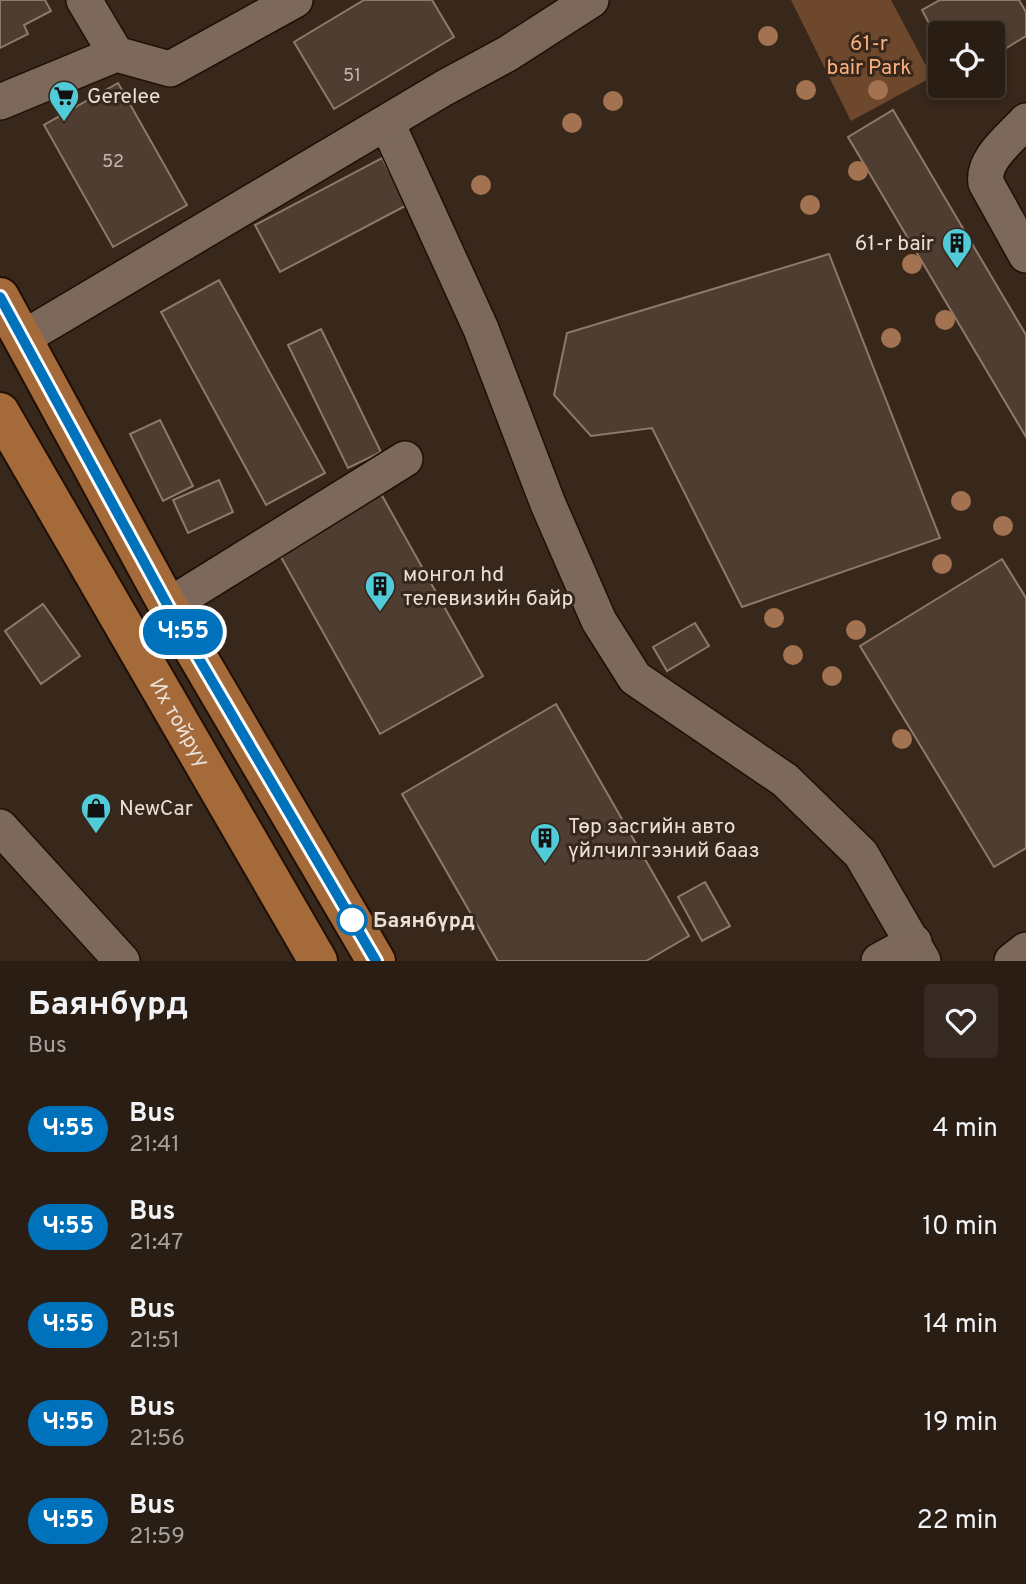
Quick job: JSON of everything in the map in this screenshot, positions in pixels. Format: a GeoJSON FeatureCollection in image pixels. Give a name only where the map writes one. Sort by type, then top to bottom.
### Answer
{"type":"FeatureCollection","features":[{"type":"Feature","properties":{"kind":"main road"},"geometry":{"type":"LineString","coordinates":[[0,297],[168,606],[376,961]]}},
{"type":"Feature","properties":{"kind":"main road","name":"Их тойруу"},"geometry":{"type":"LineString","coordinates":[[0,412],[318,961]]}},
{"type":"Feature","properties":{"kind":"street"},"geometry":{"type":"LineString","coordinates":[[84,0],[116,54]]}},
{"type":"Feature","properties":{"kind":"street"},"geometry":{"type":"LineString","coordinates":[[0,102],[116,54],[170,69],[295,0]]}},
{"type":"Feature","properties":{"kind":"street"},"geometry":{"type":"LineString","coordinates":[[23,338],[387,122],[508,54],[591,0]]}},
{"type":"Feature","properties":{"kind":"street"},"geometry":{"type":"LineString","coordinates":[[1026,121],[990,161],[984,174],[986,183],[1026,255]]}},
{"type":"Feature","properties":{"kind":"street"},"geometry":{"type":"LineString","coordinates":[[387,122],[481,329],[548,504],[599,621],[635,678],[785,780],[861,854],[919,951],[879,961]]}},
{"type":"Feature","properties":{"kind":"street"},"geometry":{"type":"LineString","coordinates":[[168,606],[405,459]]}},
{"type":"Feature","properties":{"kind":"street"},"geometry":{"type":"LineString","coordinates":[[0,827],[122,961]]}},
{"type":"Feature","properties":{"kind":"street"},"geometry":{"type":"LineString","coordinates":[[1012,961],[1026,950]]}},
{"type":"Feature","properties":{"kind":"green space","name":"61-r bair Park"},"geometry":{"type":"Polygon","coordinates":[[[791,0],[891,0],[928,69],[928,79],[851,121],[791,0]]]}},
{"type":"Feature","properties":{"kind":"building"},"geometry":{"type":"Polygon","coordinates":[[[0,0],[45,0],[51,11],[24,25],[28,34],[0,48],[0,0]]]}},
{"type":"Feature","properties":{"kind":"building"},"geometry":{"type":"Polygon","coordinates":[[[364,0],[432,0],[454,37],[334,109],[294,42],[364,0]]]}},
{"type":"Feature","properties":{"kind":"building"},"geometry":{"type":"Polygon","coordinates":[[[940,0],[1019,0],[1026,12],[1026,36],[1005,49],[1005,21],[928,21],[922,10],[940,0]]]}},
{"type":"Feature","properties":{"kind":"building"},"geometry":{"type":"Polygon","coordinates":[[[118,83],[187,205],[113,247],[44,125],[118,83]]]}},
{"type":"Feature","properties":{"kind":"building","name":"61-r bair"},"geometry":{"type":"Polygon","coordinates":[[[893,110],[1026,335],[1026,437],[848,137],[893,110]]]}},
{"type":"Feature","properties":{"kind":"building"},"geometry":{"type":"Polygon","coordinates":[[[382,158],[407,205],[280,272],[255,225],[382,158]]]}},
{"type":"Feature","properties":{"kind":"building"},"geometry":{"type":"Polygon","coordinates":[[[829,254],[940,538],[742,607],[652,428],[591,436],[554,395],[567,333],[829,254]]]}},
{"type":"Feature","properties":{"kind":"building"},"geometry":{"type":"Polygon","coordinates":[[[219,280],[325,473],[266,505],[161,312],[219,280]]]}},
{"type":"Feature","properties":{"kind":"building"},"geometry":{"type":"Polygon","coordinates":[[[321,329],[381,452],[348,468],[288,345],[321,329]]]}},
{"type":"Feature","properties":{"kind":"building"},"geometry":{"type":"Polygon","coordinates":[[[160,420],[193,486],[163,501],[130,434],[160,420]]]}},
{"type":"Feature","properties":{"kind":"building"},"geometry":{"type":"Polygon","coordinates":[[[219,480],[233,512],[188,533],[173,500],[219,480]]]}},
{"type":"Feature","properties":{"kind":"building","name":"монгол hd телевизийн байр"},"geometry":{"type":"Polygon","coordinates":[[[380,492],[483,676],[380,734],[277,550],[380,492]]]}},
{"type":"Feature","properties":{"kind":"building"},"geometry":{"type":"Polygon","coordinates":[[[1002,559],[1026,598],[1026,848],[994,867],[860,646],[1002,559]]]}},
{"type":"Feature","properties":{"kind":"building"},"geometry":{"type":"Polygon","coordinates":[[[43,604],[80,656],[41,684],[5,631],[43,604]]]}},
{"type":"Feature","properties":{"kind":"building"},"geometry":{"type":"Polygon","coordinates":[[[695,623],[709,646],[667,671],[653,647],[695,623]]]}},
{"type":"Feature","properties":{"kind":"building","name":"Төр засгийн авто үйлчилгээний бааз"},"geometry":{"type":"Polygon","coordinates":[[[556,704],[689,936],[646,961],[498,961],[402,794],[556,704]]]}},
{"type":"Feature","properties":{"kind":"building"},"geometry":{"type":"Polygon","coordinates":[[[705,882],[730,926],[702,941],[678,897],[705,882]]]}},
{"type":"Feature","properties":{"kind":"bus line","name":"Ч:55"},"geometry":{"type":"LineString","coordinates":[[0,297],[168,606],[376,961]]}},
{"type":"Feature","properties":{"kind":"place","name":"Gerelee"},"geometry":{"type":"Point","coordinates":[64,123]}},
{"type":"Feature","properties":{"kind":"place","name":"61-r bair"},"geometry":{"type":"Point","coordinates":[957,270]}},
{"type":"Feature","properties":{"kind":"place","name":"монгол hd телевизийн байр"},"geometry":{"type":"Point","coordinates":[380,613]}},
{"type":"Feature","properties":{"kind":"place","name":"NewCar"},"geometry":{"type":"Point","coordinates":[96,835]}},
{"type":"Feature","properties":{"kind":"place","name":"Төр засгийн авто үйлчилгээний бааз"},"geometry":{"type":"Point","coordinates":[545,865]}},
{"type":"Feature","properties":{"kind":"place","name":"Баянбүрд"},"geometry":{"type":"Point","coordinates":[352,920]}}]}
